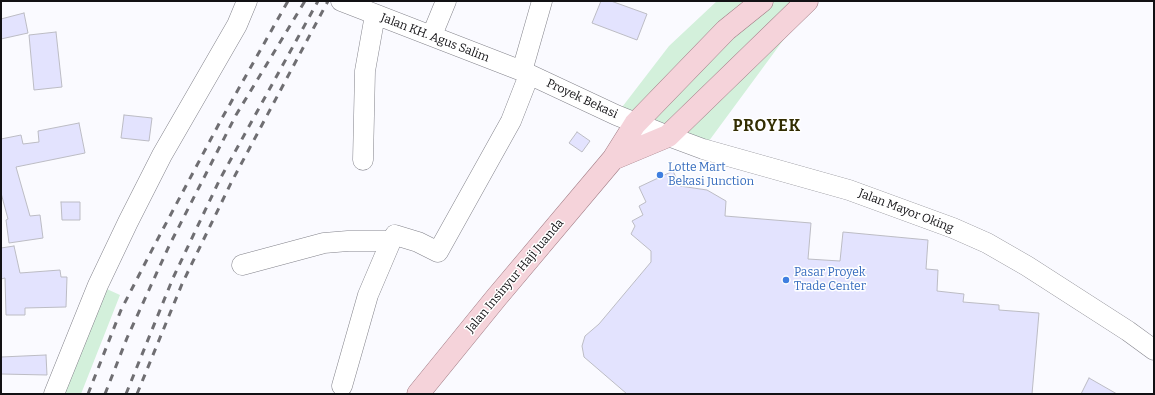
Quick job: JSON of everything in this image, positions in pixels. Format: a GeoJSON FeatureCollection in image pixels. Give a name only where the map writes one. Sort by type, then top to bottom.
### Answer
{"type":"FeatureCollection","features":[{"type":"Feature","properties":{"kind":"main road","name":"Jalan Insinyur Haji Juanda"},"geometry":{"type":"LineString","coordinates":[[418,394],[496,298],[613,159],[635,124],[726,30],[762,1]]}},
{"type":"Feature","properties":{"kind":"main road","name":"Jalan Insinyur Haji Juanda"},"geometry":{"type":"LineString","coordinates":[[613,159],[668,136],[807,1]]}},
{"type":"Feature","properties":{"kind":"street"},"geometry":{"type":"LineString","coordinates":[[54,394],[98,285],[128,222],[162,155],[237,25],[247,1]]}},
{"type":"Feature","properties":{"kind":"street"},"geometry":{"type":"LineString","coordinates":[[432,35],[446,1]]}},
{"type":"Feature","properties":{"kind":"street"},"geometry":{"type":"LineString","coordinates":[[342,386],[368,295],[395,234],[418,242],[438,252],[511,121],[526,73],[542,1]]}},
{"type":"Feature","properties":{"kind":"street","name":"Jalan KH. Agus Salim"},"geometry":{"type":"LineString","coordinates":[[350,3],[375,15],[432,35],[526,73]]}},
{"type":"Feature","properties":{"kind":"street"},"geometry":{"type":"LineString","coordinates":[[363,160],[365,71],[375,15]]}},
{"type":"Feature","properties":{"kind":"street","name":"Proyek Bekasi"},"geometry":{"type":"LineString","coordinates":[[526,73],[635,124]]}},
{"type":"Feature","properties":{"kind":"street","name":"Jalan Mayor Oking"},"geometry":{"type":"LineString","coordinates":[[635,124],[703,149],[849,190],[953,228],[987,243],[1027,266],[1128,331],[1154,350]]}},
{"type":"Feature","properties":{"kind":"street"},"geometry":{"type":"LineString","coordinates":[[242,265],[324,243],[348,241],[392,241]]}},
{"type":"Feature","properties":{"kind":"green space"},"geometry":{"type":"Polygon","coordinates":[[[717,1],[807,1],[801,16],[703,149],[616,115],[669,46],[717,1]]]}},
{"type":"Feature","properties":{"kind":"green space"},"geometry":{"type":"Polygon","coordinates":[[[98,285],[120,295],[81,394],[54,394],[98,285]]]}},
{"type":"Feature","properties":{"kind":"building"},"geometry":{"type":"Polygon","coordinates":[[[601,1],[611,1],[647,14],[637,40],[592,23],[601,1]]]}},
{"type":"Feature","properties":{"kind":"building"},"geometry":{"type":"Polygon","coordinates":[[[24,13],[28,33],[1,39],[1,19],[24,13]]]}},
{"type":"Feature","properties":{"kind":"building"},"geometry":{"type":"Polygon","coordinates":[[[56,32],[62,87],[34,90],[29,35],[56,32]]]}},
{"type":"Feature","properties":{"kind":"building"},"geometry":{"type":"Polygon","coordinates":[[[124,115],[152,118],[149,141],[121,138],[124,115]]]}},
{"type":"Feature","properties":{"kind":"building"},"geometry":{"type":"Polygon","coordinates":[[[79,123],[85,153],[16,167],[30,216],[40,215],[43,238],[9,243],[6,220],[8,219],[1,193],[1,139],[21,135],[23,144],[39,142],[38,131],[79,123]]]}},
{"type":"Feature","properties":{"kind":"building"},"geometry":{"type":"Polygon","coordinates":[[[577,132],[590,141],[582,152],[569,143],[577,132]]]}},
{"type":"Feature","properties":{"kind":"building","name":"Pasar Proyek Trade Center"},"geometry":{"type":"Polygon","coordinates":[[[673,171],[680,186],[707,190],[726,201],[725,216],[811,223],[808,259],[840,261],[843,232],[928,240],[926,269],[938,270],[937,291],[964,294],[963,302],[999,305],[999,310],[1039,313],[1032,394],[627,394],[584,357],[582,346],[585,336],[599,324],[651,262],[651,251],[631,234],[635,226],[632,221],[643,215],[639,206],[646,202],[639,187],[673,171]]]}},
{"type":"Feature","properties":{"kind":"building"},"geometry":{"type":"Polygon","coordinates":[[[61,202],[80,202],[80,220],[62,220],[61,202]]]}},
{"type":"Feature","properties":{"kind":"building"},"geometry":{"type":"Polygon","coordinates":[[[14,246],[20,273],[60,270],[61,277],[67,277],[66,307],[25,308],[25,315],[6,315],[5,278],[1,279],[1,248],[14,246]]]}},
{"type":"Feature","properties":{"kind":"building"},"geometry":{"type":"Polygon","coordinates":[[[46,355],[47,375],[1,374],[1,357],[46,355]]]}},
{"type":"Feature","properties":{"kind":"building"},"geometry":{"type":"Polygon","coordinates":[[[1089,378],[1117,394],[1081,394],[1089,378]]]}},
{"type":"Feature","properties":{"kind":"railway"},"geometry":{"type":"LineString","coordinates":[[88,394],[121,310],[221,120],[288,1]]}},
{"type":"Feature","properties":{"kind":"railway"},"geometry":{"type":"LineString","coordinates":[[105,394],[127,338],[169,246],[236,115],[305,1]]}},
{"type":"Feature","properties":{"kind":"railway"},"geometry":{"type":"LineString","coordinates":[[126,394],[173,278],[220,179],[318,1]]}},
{"type":"Feature","properties":{"kind":"railway"},"geometry":{"type":"LineString","coordinates":[[137,394],[182,284],[231,183],[328,1]]}},
{"type":"Feature","properties":{"kind":"place","name":"Lotte Mart Bekasi Junction"},"geometry":{"type":"Point","coordinates":[660,175]}},
{"type":"Feature","properties":{"kind":"place","name":"Pasar Proyek Trade Center"},"geometry":{"type":"Point","coordinates":[786,280]}},
{"type":"Feature","properties":{"kind":"district","name":"PROYEK"},"geometry":{"type":"Point","coordinates":[767,127]}}]}
